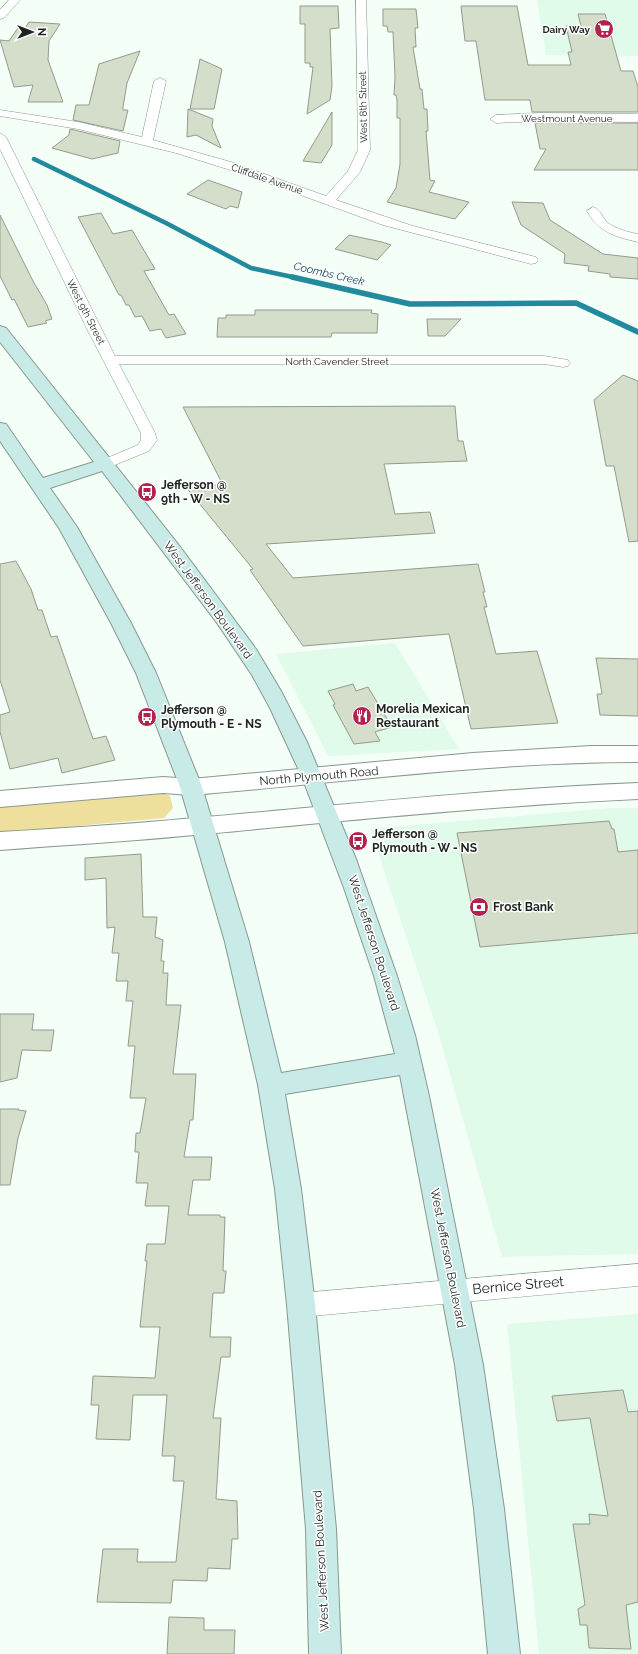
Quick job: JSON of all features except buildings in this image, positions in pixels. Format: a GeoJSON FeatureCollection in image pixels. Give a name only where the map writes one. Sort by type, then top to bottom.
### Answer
{"type":"FeatureCollection","features":[{"type":"Feature","properties":{"kind":"main road","name":"West Jefferson Boulevard"},"geometry":{"type":"LineString","coordinates":[[0,331],[105,464],[237,637],[269,688],[291,728],[314,777],[364,907],[386,978],[409,1063],[469,1363],[495,1557],[504,1654]]}},
{"type":"Feature","properties":{"kind":"main road","name":"West Jefferson Boulevard"},"geometry":{"type":"LineString","coordinates":[[4,438],[40,485],[68,527],[146,672],[191,787],[237,942],[271,1085],[288,1189],[301,1305],[321,1528],[325,1654]]}},
{"type":"Feature","properties":{"kind":"main road"},"geometry":{"type":"LineString","coordinates":[[40,485],[105,464]]}},
{"type":"Feature","properties":{"kind":"main road"},"geometry":{"type":"LineString","coordinates":[[271,1085],[409,1063]]}},
{"type":"Feature","properties":{"kind":"street"},"geometry":{"type":"LineString","coordinates":[[0,16],[15,0]]}},
{"type":"Feature","properties":{"kind":"street","name":"West 8th Street"},"geometry":{"type":"LineString","coordinates":[[328,200],[348,182],[359,164],[364,150],[361,0]]}},
{"type":"Feature","properties":{"kind":"street"},"geometry":{"type":"LineString","coordinates":[[147,142],[160,81]]}},
{"type":"Feature","properties":{"kind":"street","name":"Cliffdale Avenue"},"geometry":{"type":"LineString","coordinates":[[0,113],[64,124],[147,142],[206,158],[412,230],[531,260]]}},
{"type":"Feature","properties":{"kind":"street","name":"Westmount Avenue"},"geometry":{"type":"LineString","coordinates":[[496,119],[540,117],[638,118]]}},
{"type":"Feature","properties":{"kind":"street","name":"West 9th Street"},"geometry":{"type":"LineString","coordinates":[[0,137],[94,329],[148,434],[149,440],[144,448],[105,464]]}},
{"type":"Feature","properties":{"kind":"street"},"geometry":{"type":"LineString","coordinates":[[593,211],[597,221],[609,231],[638,238]]}},
{"type":"Feature","properties":{"kind":"street","name":"North Cavender Street"},"geometry":{"type":"LineString","coordinates":[[111,360],[544,360],[563,363]]}},
{"type":"Feature","properties":{"kind":"street","name":"North Plymouth Road"},"geometry":{"type":"LineString","coordinates":[[0,799],[163,785],[191,787],[314,777],[473,761],[591,754],[638,754]]}},
{"type":"Feature","properties":{"kind":"street"},"geometry":{"type":"LineString","coordinates":[[0,841],[203,826],[328,814],[592,793],[638,791]]}},
{"type":"Feature","properties":{"kind":"street","name":"Bernice Street"},"geometry":{"type":"LineString","coordinates":[[301,1305],[629,1274],[638,1275]]}},
{"type":"Feature","properties":{"kind":"shaded area"},"geometry":{"type":"Polygon","coordinates":[[[537,0],[638,0],[638,56],[546,55],[537,0]]]}},
{"type":"Feature","properties":{"kind":"shaded area"},"geometry":{"type":"Polygon","coordinates":[[[395,643],[459,749],[328,756],[276,654],[395,643]]]}},
{"type":"Feature","properties":{"kind":"shaded area"},"geometry":{"type":"Polygon","coordinates":[[[164,793],[170,796],[173,808],[164,818],[0,833],[0,805],[164,793]]]}},
{"type":"Feature","properties":{"kind":"shaded area"},"geometry":{"type":"Polygon","coordinates":[[[610,808],[638,808],[638,1254],[502,1257],[438,1032],[370,829],[610,808]]]}},
{"type":"Feature","properties":{"kind":"shaded area"},"geometry":{"type":"Polygon","coordinates":[[[638,1314],[638,1654],[539,1654],[507,1324],[638,1314]]]}},
{"type":"Feature","properties":{"kind":"waterway","name":"Coombs Creek"},"geometry":{"type":"LineString","coordinates":[[34,159],[166,223],[251,268],[297,278]]}},
{"type":"Feature","properties":{"kind":"waterway","name":"Coombs Creek"},"geometry":{"type":"LineString","coordinates":[[292,277],[410,304],[576,303],[638,332]]}},
{"type":"Feature","properties":{"kind":"place","name":"Dairy Way"},"geometry":{"type":"Point","coordinates":[604,29]}},
{"type":"Feature","properties":{"kind":"place","name":"Jefferson @ 9th - W - NS"},"geometry":{"type":"Point","coordinates":[147,492]}},
{"type":"Feature","properties":{"kind":"place","name":"Morelia Mexican Restaurant"},"geometry":{"type":"Point","coordinates":[362,716]}},
{"type":"Feature","properties":{"kind":"place","name":"Jefferson @ Plymouth - E - NS"},"geometry":{"type":"Point","coordinates":[147,717]}},
{"type":"Feature","properties":{"kind":"place","name":"Jefferson @ Plymouth - W - NS"},"geometry":{"type":"Point","coordinates":[358,841]}},
{"type":"Feature","properties":{"kind":"place","name":"Frost Bank"},"geometry":{"type":"Point","coordinates":[479,907]}}]}
